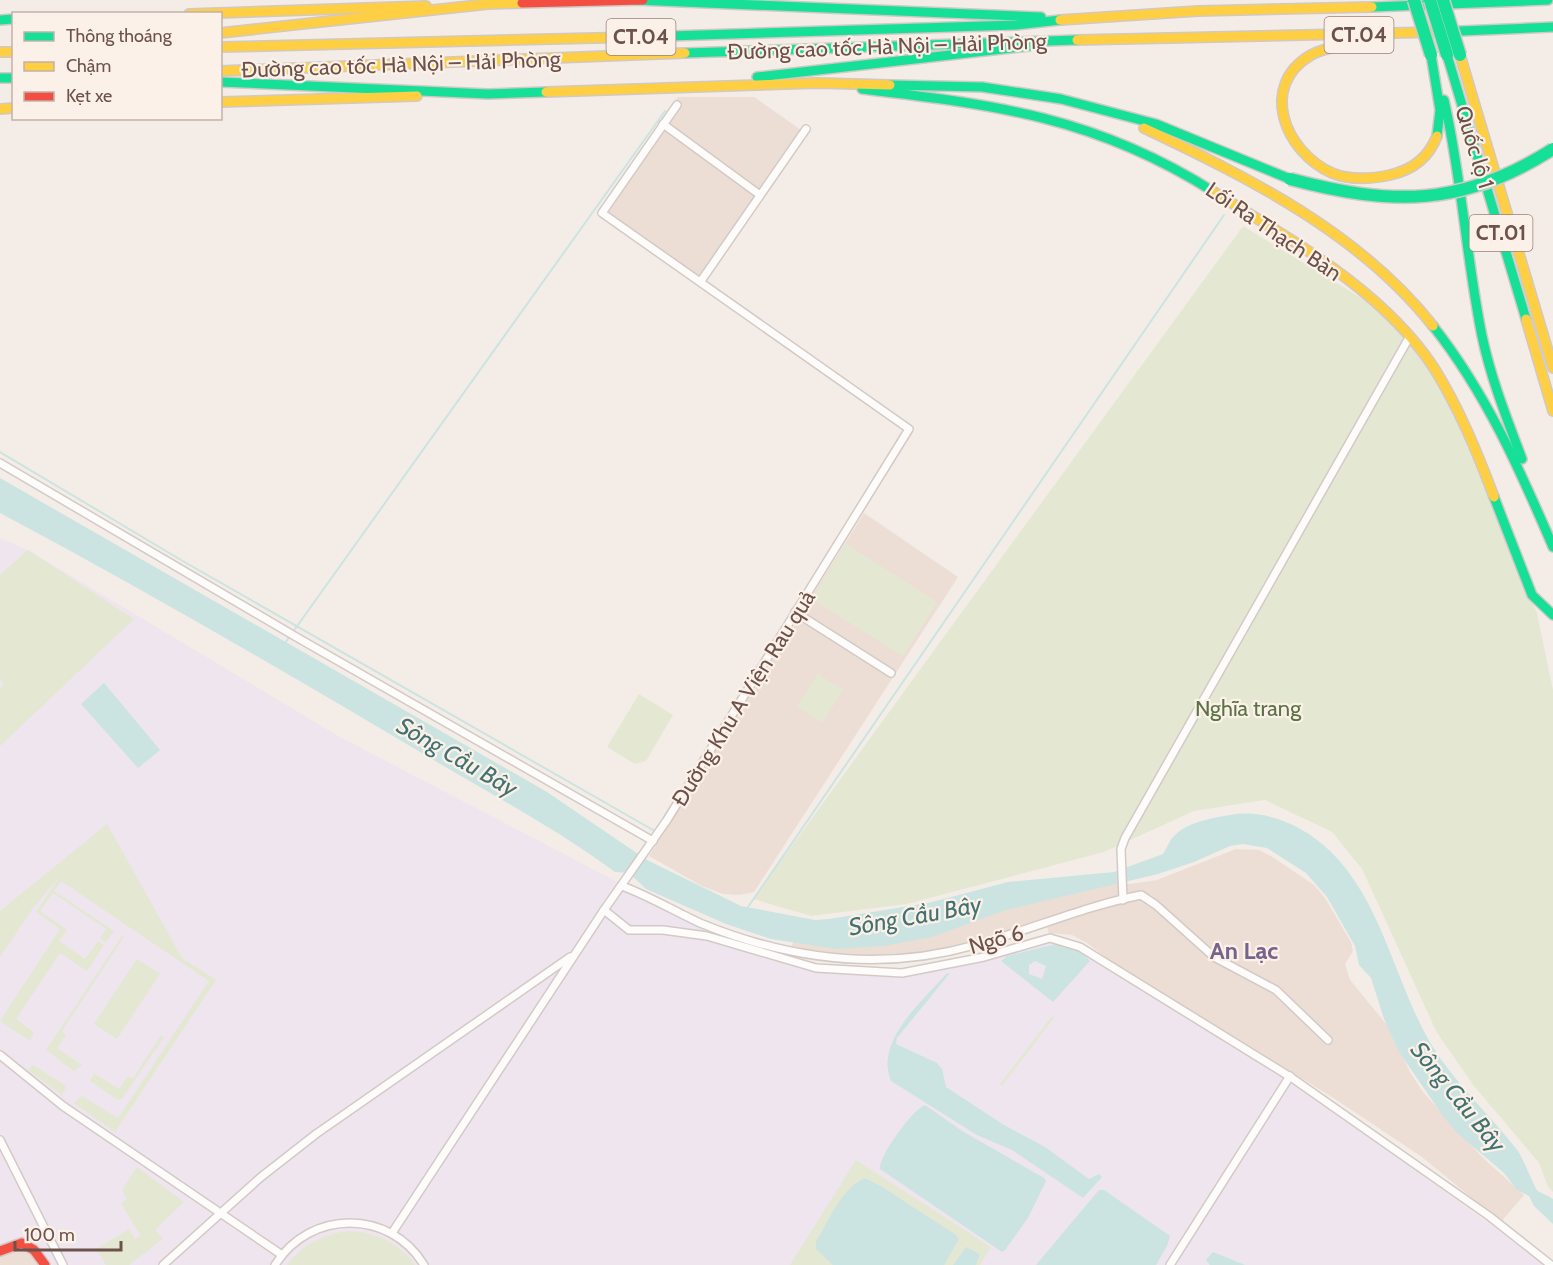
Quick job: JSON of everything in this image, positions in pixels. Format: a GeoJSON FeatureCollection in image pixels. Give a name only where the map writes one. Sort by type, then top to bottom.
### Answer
{"type":"FeatureCollection","features":[{"type":"Feature","properties":{"kind":"main road"},"geometry":{"type":"LineString","coordinates":[[636,0],[995,13],[1060,19]]}},
{"type":"Feature","properties":{"kind":"main road"},"geometry":{"type":"LineString","coordinates":[[222,13],[643,0]]}},
{"type":"Feature","properties":{"kind":"main road"},"geometry":{"type":"LineString","coordinates":[[1334,0],[1369,0]]}},
{"type":"Feature","properties":{"kind":"main road"},"geometry":{"type":"LineString","coordinates":[[1414,0],[1454,142],[1482,338],[1504,413],[1553,541]]}},
{"type":"Feature","properties":{"kind":"main road","name":"CT.01"},"geometry":{"type":"LineString","coordinates":[[1430,0],[1453,55]]}},
{"type":"Feature","properties":{"kind":"main road","name":"CT.01"},"geometry":{"type":"LineString","coordinates":[[1443,0],[1453,55]]}},
{"type":"Feature","properties":{"kind":"main road","name":"Đường cao tốc Hà Nội – Hải Phòng"},"geometry":{"type":"LineString","coordinates":[[222,47],[596,39],[1016,25],[1060,19],[1261,7],[1382,7],[1548,0]]}},
{"type":"Feature","properties":{"kind":"main road"},"geometry":{"type":"LineString","coordinates":[[222,33],[488,4]]}},
{"type":"Feature","properties":{"kind":"main road","name":"Đường cao tốc Hà Nội – Hải Phòng"},"geometry":{"type":"LineString","coordinates":[[222,71],[1059,41],[1383,34],[1553,27]]}},
{"type":"Feature","properties":{"kind":"main road"},"geometry":{"type":"LineString","coordinates":[[1431,55],[1440,110],[1439,128],[1430,149],[1410,168],[1383,178],[1352,178],[1321,167],[1292,141],[1281,118],[1281,96],[1293,69],[1312,52],[1339,44],[1430,38],[1464,30]]}},
{"type":"Feature","properties":{"kind":"main road"},"geometry":{"type":"LineString","coordinates":[[675,86],[1002,51],[1059,41]]}},
{"type":"Feature","properties":{"kind":"main road","name":"Quốc lộ 1"},"geometry":{"type":"LineString","coordinates":[[1453,55],[1553,368]]}},
{"type":"Feature","properties":{"kind":"main road","name":"Quốc lộ 1"},"geometry":{"type":"LineString","coordinates":[[1453,55],[1553,411]]}},
{"type":"Feature","properties":{"kind":"main road"},"geometry":{"type":"LineString","coordinates":[[222,82],[488,94]]}},
{"type":"Feature","properties":{"kind":"main road"},"geometry":{"type":"LineString","coordinates":[[222,102],[818,83],[982,87],[1061,99],[1111,111],[1171,130],[1290,179],[1362,197],[1400,199],[1466,191],[1526,166],[1553,149]]}},
{"type":"Feature","properties":{"kind":"main road","name":"Lối Ra Thạch Bàn"},"geometry":{"type":"LineString","coordinates":[[818,83],[1002,107],[1058,120],[1118,140],[1195,179],[1324,264],[1376,303],[1410,336],[1433,367],[1456,407],[1532,595],[1552,615]]}},
{"type":"Feature","properties":{"kind":"main road"},"geometry":{"type":"LineString","coordinates":[[1111,111],[1203,156],[1294,208],[1359,253],[1405,294],[1453,352],[1490,410],[1553,547]]}},
{"type":"Feature","properties":{"kind":"main road"},"geometry":{"type":"LineString","coordinates":[[0,1251],[18,1243],[25,1244],[45,1265]]}},
{"type":"Feature","properties":{"kind":"street"},"geometry":{"type":"LineString","coordinates":[[676,105],[602,213],[700,281],[806,129]]}},
{"type":"Feature","properties":{"kind":"street"},"geometry":{"type":"LineString","coordinates":[[663,124],[760,195]]}},
{"type":"Feature","properties":{"kind":"street","name":"Đường Khu A Viện Rau quả"},"geometry":{"type":"LineString","coordinates":[[392,1233],[604,909],[644,856],[909,429],[700,281]]}},
{"type":"Feature","properties":{"kind":"street"},"geometry":{"type":"LineString","coordinates":[[1123,897],[1121,857],[1125,838],[1410,336]]}},
{"type":"Feature","properties":{"kind":"street"},"geometry":{"type":"LineString","coordinates":[[0,463],[278,627],[653,842]]}},
{"type":"Feature","properties":{"kind":"street"},"geometry":{"type":"LineString","coordinates":[[795,612],[891,673]]}},
{"type":"Feature","properties":{"kind":"street","name":"Ngõ 6"},"geometry":{"type":"LineString","coordinates":[[623,885],[701,923],[816,956],[864,961],[915,957],[960,949],[1123,897],[1141,895],[1156,905],[1214,957],[1276,990],[1328,1040]]}},
{"type":"Feature","properties":{"kind":"street"},"geometry":{"type":"LineString","coordinates":[[604,909],[629,930],[663,930],[706,936],[816,968],[902,973],[984,957],[1050,938],[1061,939],[1080,947],[1290,1076],[1479,1209],[1551,1265]]}},
{"type":"Feature","properties":{"kind":"street"},"geometry":{"type":"LineString","coordinates":[[163,1265],[261,1177],[335,1120],[574,954]]}},
{"type":"Feature","properties":{"kind":"street"},"geometry":{"type":"LineString","coordinates":[[0,1055],[25,1078],[63,1106],[282,1254]]}},
{"type":"Feature","properties":{"kind":"street"},"geometry":{"type":"LineString","coordinates":[[1170,1265],[1290,1076]]}},
{"type":"Feature","properties":{"kind":"street"},"geometry":{"type":"LineString","coordinates":[[0,1140],[63,1265]]}},
{"type":"Feature","properties":{"kind":"street"},"geometry":{"type":"LineString","coordinates":[[275,1265],[282,1254],[306,1234],[333,1224],[362,1223],[392,1233],[407,1244],[424,1265]]}},
{"type":"Feature","properties":{"kind":"shaded area"},"geometry":{"type":"Polygon","coordinates":[[[678,97],[754,97],[801,130],[699,277],[600,208],[678,97]]]}},
{"type":"Feature","properties":{"kind":"shaded area"},"geometry":{"type":"Polygon","coordinates":[[[864,513],[958,577],[754,892],[739,895],[723,894],[702,886],[649,856],[864,513]]]}},
{"type":"Feature","properties":{"kind":"shaded area"},"geometry":{"type":"Polygon","coordinates":[[[0,538],[28,550],[338,736],[746,949],[815,971],[902,975],[988,959],[1053,941],[1077,947],[1293,1083],[1547,1265],[49,1265],[27,1238],[0,1251],[0,538]]]}},
{"type":"Feature","properties":{"kind":"shaded area"},"geometry":{"type":"Polygon","coordinates":[[[1236,849],[1259,850],[1271,856],[1314,885],[1325,898],[1351,942],[1353,951],[1345,964],[1350,980],[1387,1025],[1410,1072],[1423,1092],[1482,1157],[1524,1195],[1501,1222],[1422,1157],[1332,1097],[1112,962],[1087,943],[1072,935],[1049,933],[1045,920],[930,952],[902,957],[833,957],[791,947],[794,940],[973,918],[1116,883],[1130,884],[1157,880],[1236,849]]]}},
{"type":"Feature","properties":{"kind":"shaded area"},"geometry":{"type":"Polygon","coordinates":[[[27,1238],[49,1265],[0,1265],[0,1251],[27,1238]]]}},
{"type":"Feature","properties":{"kind":"green space","name":"Nghĩa trang"},"geometry":{"type":"Polygon","coordinates":[[[1243,226],[1376,307],[1427,361],[1451,408],[1537,613],[1553,690],[1553,1192],[1548,1187],[1539,1163],[1474,1086],[1437,1033],[1362,869],[1332,832],[1265,800],[1194,811],[1104,852],[907,904],[811,916],[753,899],[1243,226]]]}},
{"type":"Feature","properties":{"kind":"green space"},"geometry":{"type":"Polygon","coordinates":[[[846,544],[937,602],[903,656],[812,599],[846,544]]]}},
{"type":"Feature","properties":{"kind":"green space"},"geometry":{"type":"Polygon","coordinates":[[[28,550],[134,619],[0,746],[0,688],[4,684],[0,680],[0,575],[28,550]]]}},
{"type":"Feature","properties":{"kind":"green space"},"geometry":{"type":"Polygon","coordinates":[[[818,674],[843,690],[822,723],[797,706],[818,674]]]}},
{"type":"Feature","properties":{"kind":"green space"},"geometry":{"type":"Polygon","coordinates":[[[639,694],[673,715],[646,761],[635,764],[607,747],[639,694]]]}},
{"type":"Feature","properties":{"kind":"green space"},"geometry":{"type":"Polygon","coordinates":[[[107,824],[182,958],[216,980],[115,1132],[74,1103],[82,1096],[118,1118],[209,981],[61,881],[54,891],[114,931],[106,942],[100,938],[106,929],[53,893],[40,911],[67,930],[59,941],[85,959],[98,941],[104,945],[87,971],[60,953],[16,1019],[34,1032],[30,1041],[0,1021],[60,929],[36,912],[60,876],[33,908],[0,957],[0,911],[107,824]]]}},
{"type":"Feature","properties":{"kind":"green space"},"geometry":{"type":"Polygon","coordinates":[[[122,936],[124,937],[62,1031],[66,1035],[57,1048],[82,1065],[74,1071],[46,1050],[122,936]]]}},
{"type":"Feature","properties":{"kind":"green space"},"geometry":{"type":"Polygon","coordinates":[[[137,959],[160,974],[117,1039],[94,1024],[137,959]]]}},
{"type":"Feature","properties":{"kind":"green space"},"geometry":{"type":"Polygon","coordinates":[[[1052,1016],[1054,1018],[1002,1086],[1000,1084],[1052,1016]]]}},
{"type":"Feature","properties":{"kind":"green space"},"geometry":{"type":"Polygon","coordinates":[[[161,1035],[164,1037],[122,1099],[118,1100],[90,1081],[94,1073],[119,1089],[128,1076],[133,1078],[161,1035]]]}},
{"type":"Feature","properties":{"kind":"green space"},"geometry":{"type":"Polygon","coordinates":[[[33,1065],[65,1085],[62,1095],[28,1070],[33,1065]]]}},
{"type":"Feature","properties":{"kind":"green space"},"geometry":{"type":"Polygon","coordinates":[[[856,1160],[991,1247],[980,1265],[790,1265],[856,1160]]]}},
{"type":"Feature","properties":{"kind":"green space"},"geometry":{"type":"Polygon","coordinates":[[[137,1167],[184,1202],[155,1230],[163,1239],[129,1265],[106,1265],[96,1249],[129,1229],[135,1239],[140,1235],[121,1203],[127,1199],[122,1190],[137,1167]]]}},
{"type":"Feature","properties":{"kind":"green space"},"geometry":{"type":"Polygon","coordinates":[[[347,1231],[377,1236],[394,1244],[415,1265],[287,1265],[306,1246],[329,1235],[347,1231]]]}},
{"type":"Feature","properties":{"kind":"water","name":"Sông Cầu Bây"},"geometry":{"type":"Polygon","coordinates":[[[0,478],[547,792],[647,860],[741,906],[815,920],[829,919],[928,903],[1008,882],[1114,872],[1163,854],[1180,831],[1201,821],[1216,818],[1255,814],[1279,819],[1295,826],[1322,844],[1344,866],[1362,892],[1427,1037],[1458,1082],[1518,1151],[1538,1191],[1553,1199],[1553,1224],[1534,1206],[1529,1196],[1517,1190],[1504,1173],[1456,1132],[1443,1116],[1399,1052],[1384,1019],[1371,978],[1359,965],[1355,946],[1327,897],[1306,873],[1267,848],[1243,844],[1230,846],[1194,862],[1158,874],[1006,910],[932,937],[884,946],[837,949],[771,939],[726,924],[646,889],[629,873],[615,872],[540,822],[309,686],[0,513],[0,478]]]}},
{"type":"Feature","properties":{"kind":"water"},"geometry":{"type":"Polygon","coordinates":[[[104,683],[160,750],[138,768],[81,704],[104,683]]]}},
{"type":"Feature","properties":{"kind":"water"},"geometry":{"type":"Polygon","coordinates":[[[1056,944],[1080,952],[1090,961],[1053,1002],[1001,961],[1007,956],[1056,944]],[[1035,961],[1029,965],[1029,974],[1042,979],[1046,966],[1035,961]]]}},
{"type":"Feature","properties":{"kind":"water"},"geometry":{"type":"Polygon","coordinates":[[[950,973],[897,1038],[896,1044],[937,1063],[942,1069],[946,1087],[1004,1125],[1045,1147],[1089,1179],[1099,1174],[1102,1177],[1083,1198],[1012,1150],[977,1135],[891,1081],[888,1066],[889,1051],[895,1037],[914,1009],[946,974],[950,973]]]}},
{"type":"Feature","properties":{"kind":"water"},"geometry":{"type":"Polygon","coordinates":[[[925,1105],[962,1131],[1046,1181],[1028,1218],[1002,1252],[880,1169],[884,1154],[897,1134],[925,1105]]]}},
{"type":"Feature","properties":{"kind":"water"},"geometry":{"type":"Polygon","coordinates":[[[865,1178],[956,1235],[959,1239],[944,1265],[833,1265],[816,1249],[816,1242],[836,1206],[849,1189],[865,1178]]]}},
{"type":"Feature","properties":{"kind":"water"},"geometry":{"type":"Polygon","coordinates":[[[1099,1190],[1104,1190],[1170,1236],[1156,1265],[1036,1265],[1099,1190]]]}},
{"type":"Feature","properties":{"kind":"water"},"geometry":{"type":"Polygon","coordinates":[[[966,1247],[980,1254],[976,1265],[953,1265],[966,1247]]]}},
{"type":"Feature","properties":{"kind":"water"},"geometry":{"type":"Polygon","coordinates":[[[1213,1252],[1245,1265],[1210,1265],[1206,1260],[1213,1252]]]}},
{"type":"Feature","properties":{"kind":"waterway"},"geometry":{"type":"LineString","coordinates":[[285,643],[665,111]]}},
{"type":"Feature","properties":{"kind":"waterway"},"geometry":{"type":"LineString","coordinates":[[746,910],[1224,215]]}},
{"type":"Feature","properties":{"kind":"waterway"},"geometry":{"type":"LineString","coordinates":[[0,452],[181,560],[653,830]]}},
{"type":"Feature","properties":{"kind":"traffic: fast"},"geometry":{"type":"LineString","coordinates":[[636,0],[1041,17]]}},
{"type":"Feature","properties":{"kind":"traffic: fast"},"geometry":{"type":"LineString","coordinates":[[1414,0],[1431,55]]}},
{"type":"Feature","properties":{"kind":"traffic: fast"},"geometry":{"type":"LineString","coordinates":[[1430,0],[1447,55]]}},
{"type":"Feature","properties":{"kind":"traffic: fast"},"geometry":{"type":"LineString","coordinates":[[1443,0],[1460,55]]}},
{"type":"Feature","properties":{"kind":"traffic: fast"},"geometry":{"type":"LineString","coordinates":[[1372,7],[1548,0]]}},
{"type":"Feature","properties":{"kind":"traffic: fast"},"geometry":{"type":"LineString","coordinates":[[0,20],[12,19]]}},
{"type":"Feature","properties":{"kind":"traffic: fast"},"geometry":{"type":"LineString","coordinates":[[638,37],[1016,25],[1060,20]]}},
{"type":"Feature","properties":{"kind":"traffic: fast"},"geometry":{"type":"LineString","coordinates":[[1437,32],[1553,27]]}},
{"type":"Feature","properties":{"kind":"traffic: fast"},"geometry":{"type":"LineString","coordinates":[[685,53],[1077,40]]}},
{"type":"Feature","properties":{"kind":"traffic: fast"},"geometry":{"type":"LineString","coordinates":[[757,77],[1029,46]]}},
{"type":"Feature","properties":{"kind":"traffic: fast"},"geometry":{"type":"LineString","coordinates":[[1431,55],[1440,110],[1437,136]]}},
{"type":"Feature","properties":{"kind":"traffic: fast"},"geometry":{"type":"LineString","coordinates":[[1447,55],[1526,319]]}},
{"type":"Feature","properties":{"kind":"traffic: fast"},"geometry":{"type":"LineString","coordinates":[[0,78],[12,78]]}},
{"type":"Feature","properties":{"kind":"traffic: fast"},"geometry":{"type":"LineString","coordinates":[[222,82],[488,94],[546,92]]}},
{"type":"Feature","properties":{"kind":"traffic: fast"},"geometry":{"type":"LineString","coordinates":[[890,85],[982,87],[1061,99],[1156,124],[1290,179]]}},
{"type":"Feature","properties":{"kind":"traffic: fast"},"geometry":{"type":"LineString","coordinates":[[862,89],[957,101],[1044,118],[1128,147],[1214,192]]}},
{"type":"Feature","properties":{"kind":"traffic: fast"},"geometry":{"type":"LineString","coordinates":[[1444,100],[1482,336],[1505,414],[1522,459]]}},
{"type":"Feature","properties":{"kind":"traffic: fast"},"geometry":{"type":"LineString","coordinates":[[1290,179],[1361,194],[1394,197],[1426,196],[1457,191],[1488,182],[1520,168],[1553,149]]}},
{"type":"Feature","properties":{"kind":"traffic: fast"},"geometry":{"type":"LineString","coordinates":[[1433,326],[1486,405],[1515,461],[1553,547]]}},
{"type":"Feature","properties":{"kind":"traffic: fast"},"geometry":{"type":"LineString","coordinates":[[1494,497],[1532,595],[1553,615]]}},
{"type":"Feature","properties":{"kind":"traffic: slow"},"geometry":{"type":"LineString","coordinates":[[222,33],[488,4],[522,3]]}},
{"type":"Feature","properties":{"kind":"traffic: slow"},"geometry":{"type":"LineString","coordinates":[[222,13],[426,6]]}},
{"type":"Feature","properties":{"kind":"traffic: slow"},"geometry":{"type":"LineString","coordinates":[[1060,20],[1198,11],[1372,7]]}},
{"type":"Feature","properties":{"kind":"traffic: slow"},"geometry":{"type":"LineString","coordinates":[[1077,40],[1437,32]]}},
{"type":"Feature","properties":{"kind":"traffic: slow"},"geometry":{"type":"LineString","coordinates":[[222,47],[638,37]]}},
{"type":"Feature","properties":{"kind":"traffic: slow"},"geometry":{"type":"LineString","coordinates":[[1355,42],[1311,55],[1295,68],[1285,84],[1282,100],[1284,118],[1301,150],[1315,163],[1339,176],[1376,178],[1398,173],[1419,162],[1434,144],[1437,136]]}},
{"type":"Feature","properties":{"kind":"traffic: slow"},"geometry":{"type":"LineString","coordinates":[[0,52],[12,52]]}},
{"type":"Feature","properties":{"kind":"traffic: slow"},"geometry":{"type":"LineString","coordinates":[[222,71],[685,53]]}},
{"type":"Feature","properties":{"kind":"traffic: slow"},"geometry":{"type":"LineString","coordinates":[[1460,55],[1553,368]]}},
{"type":"Feature","properties":{"kind":"traffic: slow"},"geometry":{"type":"LineString","coordinates":[[546,92],[818,83],[890,85]]}},
{"type":"Feature","properties":{"kind":"traffic: slow"},"geometry":{"type":"LineString","coordinates":[[222,102],[417,96]]}},
{"type":"Feature","properties":{"kind":"traffic: slow"},"geometry":{"type":"LineString","coordinates":[[0,109],[12,108]]}},
{"type":"Feature","properties":{"kind":"traffic: slow"},"geometry":{"type":"LineString","coordinates":[[1144,128],[1262,188],[1337,236],[1372,263],[1404,293],[1433,326]]}},
{"type":"Feature","properties":{"kind":"traffic: slow"},"geometry":{"type":"LineString","coordinates":[[1214,192],[1334,269],[1389,314],[1413,340],[1434,368],[1452,399],[1494,497]]}},
{"type":"Feature","properties":{"kind":"traffic: slow"},"geometry":{"type":"LineString","coordinates":[[1526,319],[1553,411]]}},
{"type":"Feature","properties":{"kind":"traffic: jam"},"geometry":{"type":"LineString","coordinates":[[522,3],[643,0]]}},
{"type":"Feature","properties":{"kind":"traffic: jam"},"geometry":{"type":"LineString","coordinates":[[0,1251],[22,1243],[34,1250],[45,1265]]}},
{"type":"Feature","properties":{"kind":"district","name":"An Lạc"},"geometry":{"type":"Point","coordinates":[1244,951]}}]}
